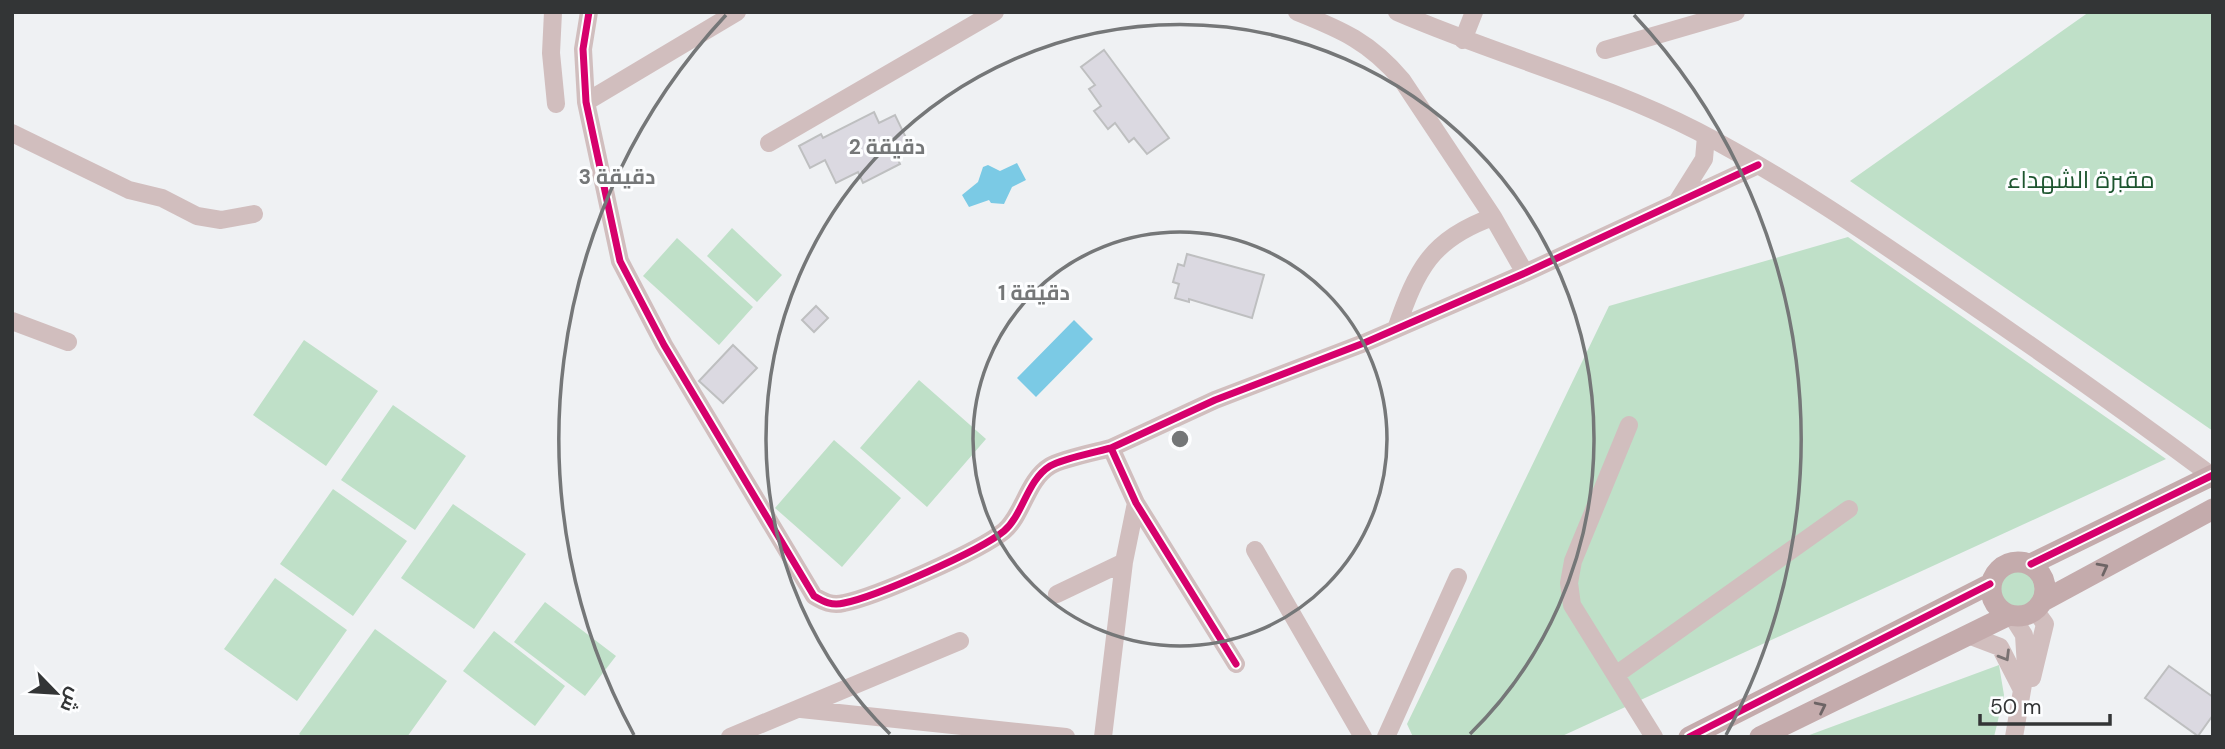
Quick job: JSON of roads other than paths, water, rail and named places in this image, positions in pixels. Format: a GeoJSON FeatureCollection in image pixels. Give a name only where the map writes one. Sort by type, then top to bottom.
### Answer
{"type":"FeatureCollection","features":[{"type":"Feature","properties":{"kind":"main road"},"geometry":{"type":"LineString","coordinates":[[2031,564],[2212,476]]}},
{"type":"Feature","properties":{"kind":"main road"},"geometry":{"type":"LineString","coordinates":[[1760,737],[2039,605],[2213,509]]}},
{"type":"Feature","properties":{"kind":"main road"},"geometry":{"type":"LineString","coordinates":[[2011,616],[1998,608],[1991,597],[1990,584],[1995,572],[2006,564],[2018,561],[2031,564],[2041,573],[2045,587],[2039,605]]}},
{"type":"Feature","properties":{"kind":"main road"},"geometry":{"type":"LineString","coordinates":[[1689,737],[1990,584]]}},
{"type":"Feature","properties":{"kind":"street"},"geometry":{"type":"LineString","coordinates":[[553,12],[551,53],[556,104]]}},
{"type":"Feature","properties":{"kind":"street"},"geometry":{"type":"LineString","coordinates":[[589,12],[583,49],[586,102],[620,261],[664,345],[814,596],[827,604],[842,604],[875,594],[983,544],[1006,530],[1038,478],[1050,466],[1111,448],[1214,400],[1396,329],[1525,273],[1758,165]]}},
{"type":"Feature","properties":{"kind":"street"},"geometry":{"type":"LineString","coordinates":[[586,102],[737,12]]}},
{"type":"Feature","properties":{"kind":"street"},"geometry":{"type":"LineString","coordinates":[[769,143],[995,12]]}},
{"type":"Feature","properties":{"kind":"street"},"geometry":{"type":"LineString","coordinates":[[1297,12],[1367,44],[1385,60],[1402,80],[1493,217],[1525,273]]}},
{"type":"Feature","properties":{"kind":"street"},"geometry":{"type":"LineString","coordinates":[[1397,12],[1463,40],[1564,74],[1706,136],[1758,165],[1841,215],[2084,380],[2212,476]]}},
{"type":"Feature","properties":{"kind":"street"},"geometry":{"type":"LineString","coordinates":[[1463,40],[1474,12]]}},
{"type":"Feature","properties":{"kind":"street"},"geometry":{"type":"LineString","coordinates":[[1605,50],[1736,12]]}},
{"type":"Feature","properties":{"kind":"street"},"geometry":{"type":"LineString","coordinates":[[12,133],[129,190],[162,198],[197,216],[221,220],[254,214]]}},
{"type":"Feature","properties":{"kind":"street"},"geometry":{"type":"LineString","coordinates":[[1677,202],[1704,159],[1706,136]]}},
{"type":"Feature","properties":{"kind":"street"},"geometry":{"type":"LineString","coordinates":[[1396,329],[1416,278],[1444,240],[1457,231],[1493,217]]}},
{"type":"Feature","properties":{"kind":"street"},"geometry":{"type":"LineString","coordinates":[[12,321],[68,342]]}},
{"type":"Feature","properties":{"kind":"street"},"geometry":{"type":"LineString","coordinates":[[1629,425],[1573,561],[1569,583],[1572,605],[1654,737]]}},
{"type":"Feature","properties":{"kind":"street"},"geometry":{"type":"LineString","coordinates":[[1111,448],[1136,503],[1236,664]]}},
{"type":"Feature","properties":{"kind":"street"},"geometry":{"type":"LineString","coordinates":[[1103,737],[1124,562],[1136,503]]}},
{"type":"Feature","properties":{"kind":"street"},"geometry":{"type":"LineString","coordinates":[[1617,674],[1849,509]]}},
{"type":"Feature","properties":{"kind":"street"},"geometry":{"type":"LineString","coordinates":[[1255,550],[1356,720],[1363,737]]}},
{"type":"Feature","properties":{"kind":"street"},"geometry":{"type":"LineString","coordinates":[[1057,594],[1124,562]]}},
{"type":"Feature","properties":{"kind":"street"},"geometry":{"type":"LineString","coordinates":[[1386,737],[1458,577]]}},
{"type":"Feature","properties":{"kind":"street"},"geometry":{"type":"LineString","coordinates":[[2024,693],[2032,681],[2045,624],[2039,605]]}},
{"type":"Feature","properties":{"kind":"street"},"geometry":{"type":"LineString","coordinates":[[2011,616],[2024,635],[2024,693],[2014,737]]}},
{"type":"Feature","properties":{"kind":"street"},"geometry":{"type":"LineString","coordinates":[[1971,636],[2000,647],[2024,693]]}},
{"type":"Feature","properties":{"kind":"street"},"geometry":{"type":"LineString","coordinates":[[730,737],[960,641]]}},
{"type":"Feature","properties":{"kind":"street"},"geometry":{"type":"LineString","coordinates":[[801,709],[976,733],[1066,737]]}},
{"type":"Feature","properties":{"kind":"water"},"geometry":{"type":"Polygon","coordinates":[[[1017,163],[1026,180],[1012,187],[1004,204],[991,203],[989,200],[969,207],[962,195],[978,182],[983,167],[988,165],[1000,171],[1017,163]]]}},
{"type":"Feature","properties":{"kind":"water"},"geometry":{"type":"Polygon","coordinates":[[[1074,320],[1093,339],[1036,397],[1017,378],[1074,320]]]}},
{"type":"Feature","properties":{"kind":"park label","name":"مقبرة الشهداء"},"geometry":{"type":"Point","coordinates":[2081,179]}}]}
